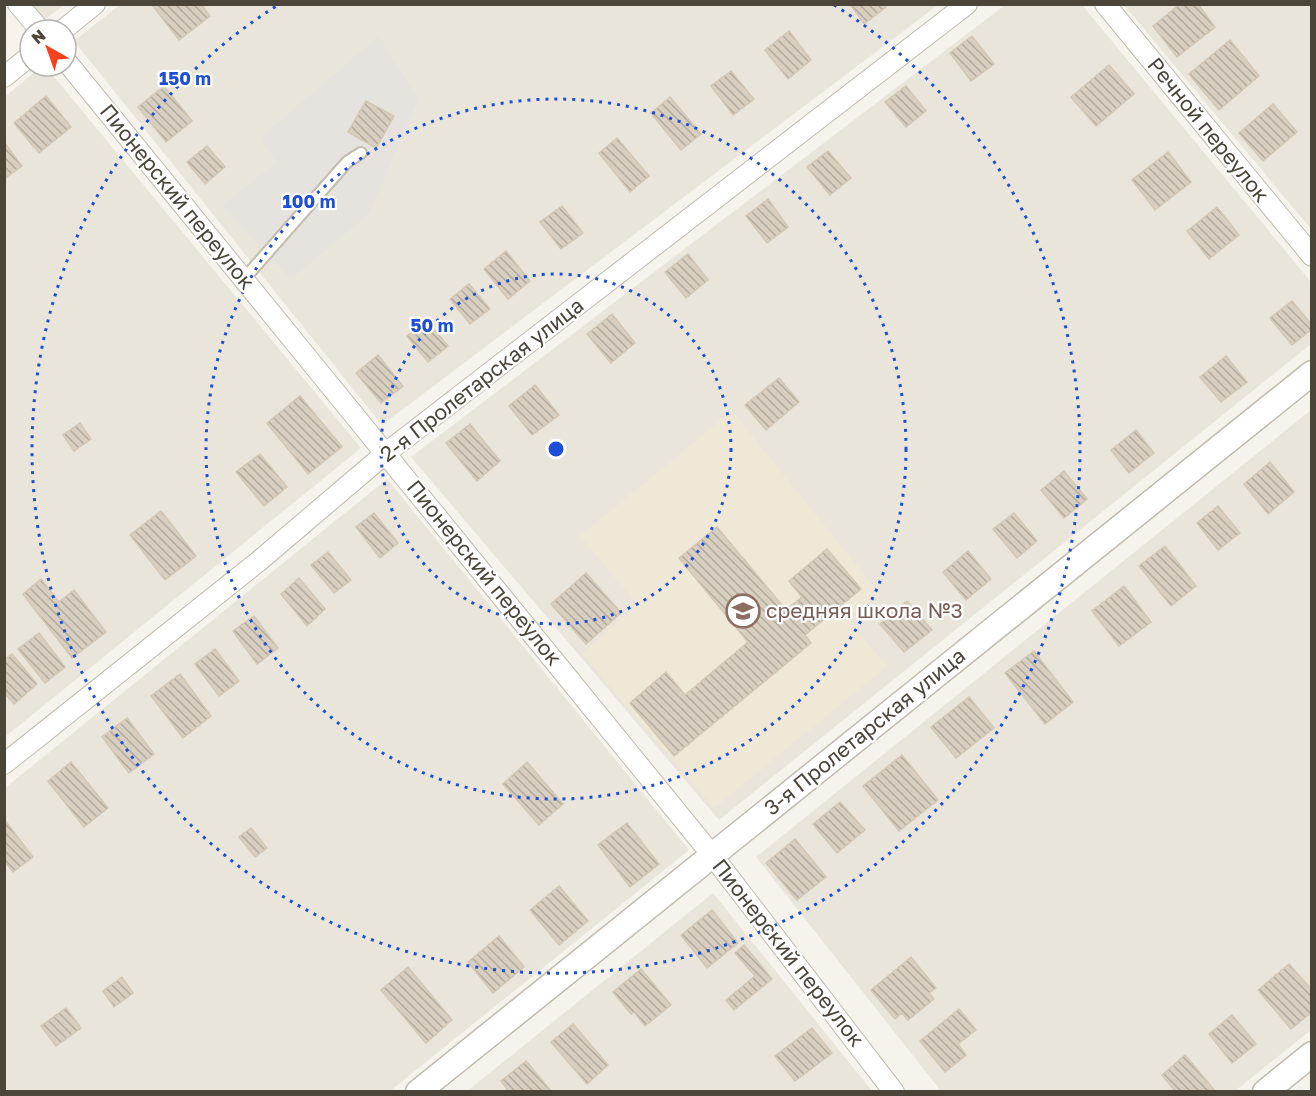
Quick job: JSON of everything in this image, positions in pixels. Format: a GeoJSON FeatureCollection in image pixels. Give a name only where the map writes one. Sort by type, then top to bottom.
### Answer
{"type":"FeatureCollection","features":[{"type":"Feature","properties":{"kind":"street"},"geometry":{"type":"LineString","coordinates":[[18,4],[30,18]]}},
{"type":"Feature","properties":{"kind":"street"},"geometry":{"type":"LineString","coordinates":[[78,18],[95,4]]}},
{"type":"Feature","properties":{"kind":"street","name":"2-я Пролетарская улица"},"geometry":{"type":"LineString","coordinates":[[4,764],[259,561],[386,453],[967,4]]}},
{"type":"Feature","properties":{"kind":"street","name":"Речной переулок"},"geometry":{"type":"LineString","coordinates":[[1105,4],[1311,256]]}},
{"type":"Feature","properties":{"kind":"street"},"geometry":{"type":"LineString","coordinates":[[4,77],[18,66]]}},
{"type":"Feature","properties":{"kind":"street","name":"Пионерский переулок"},"geometry":{"type":"LineString","coordinates":[[78,76],[712,855],[894,1092]]}},
{"type":"Feature","properties":{"kind":"street","name":"3-я Пролетарская улица"},"geometry":{"type":"LineString","coordinates":[[418,1092],[1311,373]]}},
{"type":"Feature","properties":{"kind":"street"},"geometry":{"type":"LineString","coordinates":[[1265,1092],[1311,1054]]}},
{"type":"Feature","properties":{"kind":"lane"},"geometry":{"type":"LineString","coordinates":[[244,279],[347,162],[361,153]]}},
{"type":"Feature","properties":{"kind":"shaded area"},"geometry":{"type":"Polygon","coordinates":[[[121,4],[938,5],[382,425],[78,46],[78,38],[121,4]]]}},
{"type":"Feature","properties":{"kind":"shaded area"},"geometry":{"type":"Polygon","coordinates":[[[31,5],[64,5],[47,18],[42,18],[31,5]]]}},
{"type":"Feature","properties":{"kind":"shaded area"},"geometry":{"type":"Polygon","coordinates":[[[1005,5],[1082,5],[1311,282],[1311,344],[719,820],[411,457],[1005,5]]]}},
{"type":"Feature","properties":{"kind":"shaded area"},"geometry":{"type":"Polygon","coordinates":[[[1124,5],[1311,5],[1311,229],[1124,5]]]}},
{"type":"Feature","properties":{"kind":"shaded area"},"geometry":{"type":"Polygon","coordinates":[[[379,36],[418,99],[369,214],[291,279],[222,205],[277,163],[260,138],[379,36]]]}},
{"type":"Feature","properties":{"kind":"shaded area"},"geometry":{"type":"Polygon","coordinates":[[[28,78],[55,78],[361,448],[5,737],[5,97],[28,78]]]}},
{"type":"Feature","properties":{"kind":"shaded area"},"geometry":{"type":"Polygon","coordinates":[[[1311,410],[1311,1030],[1235,1091],[941,1091],[756,857],[1311,410]]]}},
{"type":"Feature","properties":{"kind":"shaded area","name":"средняя школа №3"},"geometry":{"type":"Polygon","coordinates":[[[732,411],[880,594],[847,619],[887,666],[714,808],[582,654],[637,604],[580,536],[732,411]]]}},
{"type":"Feature","properties":{"kind":"shaded area"},"geometry":{"type":"Polygon","coordinates":[[[387,479],[689,850],[390,1091],[5,1092],[5,788],[387,479]]]}},
{"type":"Feature","properties":{"kind":"shaded area"},"geometry":{"type":"Polygon","coordinates":[[[713,893],[872,1091],[466,1092],[713,893]]]}},
{"type":"Feature","properties":{"kind":"building"},"geometry":{"type":"Polygon","coordinates":[[[155,4],[201,4],[210,16],[179,40],[153,6],[155,4]]]}},
{"type":"Feature","properties":{"kind":"building"},"geometry":{"type":"Polygon","coordinates":[[[850,4],[884,4],[886,7],[864,24],[850,4]]]}},
{"type":"Feature","properties":{"kind":"building"},"geometry":{"type":"Polygon","coordinates":[[[1180,4],[1198,4],[1215,27],[1177,57],[1153,26],[1180,4]]]}},
{"type":"Feature","properties":{"kind":"building"},"geometry":{"type":"Polygon","coordinates":[[[789,31],[811,60],[788,79],[765,50],[789,31]]]}},
{"type":"Feature","properties":{"kind":"building"},"geometry":{"type":"Polygon","coordinates":[[[972,36],[994,64],[971,81],[950,53],[972,36]]]}},
{"type":"Feature","properties":{"kind":"building"},"geometry":{"type":"Polygon","coordinates":[[[1230,40],[1259,76],[1219,110],[1189,74],[1230,40]]]}},
{"type":"Feature","properties":{"kind":"building"},"geometry":{"type":"Polygon","coordinates":[[[1109,65],[1134,94],[1096,126],[1071,97],[1109,65]]]}},
{"type":"Feature","properties":{"kind":"building"},"geometry":{"type":"Polygon","coordinates":[[[731,71],[754,99],[733,115],[711,86],[731,71]]]}},
{"type":"Feature","properties":{"kind":"building"},"geometry":{"type":"Polygon","coordinates":[[[164,86],[192,121],[166,142],[138,107],[164,86]]]}},
{"type":"Feature","properties":{"kind":"building"},"geometry":{"type":"Polygon","coordinates":[[[906,86],[926,111],[906,127],[885,102],[906,86]]]}},
{"type":"Feature","properties":{"kind":"building"},"geometry":{"type":"Polygon","coordinates":[[[46,96],[71,127],[39,153],[14,123],[46,96]]]}},
{"type":"Feature","properties":{"kind":"building"},"geometry":{"type":"Polygon","coordinates":[[[670,97],[701,134],[681,150],[651,113],[670,97]]]}},
{"type":"Feature","properties":{"kind":"building"},"geometry":{"type":"Polygon","coordinates":[[[366,101],[394,116],[376,148],[348,132],[366,101]]]}},
{"type":"Feature","properties":{"kind":"building"},"geometry":{"type":"Polygon","coordinates":[[[1273,104],[1297,132],[1263,161],[1239,133],[1273,104]]]}},
{"type":"Feature","properties":{"kind":"building"},"geometry":{"type":"Polygon","coordinates":[[[617,138],[649,176],[630,192],[599,153],[617,138]]]}},
{"type":"Feature","properties":{"kind":"building"},"geometry":{"type":"Polygon","coordinates":[[[4,142],[22,166],[4,179],[4,142]]]}},
{"type":"Feature","properties":{"kind":"building"},"geometry":{"type":"Polygon","coordinates":[[[207,146],[225,167],[205,184],[187,162],[207,146]]]}},
{"type":"Feature","properties":{"kind":"building"},"geometry":{"type":"Polygon","coordinates":[[[828,151],[851,178],[830,195],[807,167],[828,151]]]}},
{"type":"Feature","properties":{"kind":"building"},"geometry":{"type":"Polygon","coordinates":[[[1168,152],[1191,182],[1155,210],[1132,180],[1168,152]]]}},
{"type":"Feature","properties":{"kind":"building"},"geometry":{"type":"Polygon","coordinates":[[[768,199],[788,227],[767,243],[746,216],[768,199]]]}},
{"type":"Feature","properties":{"kind":"building"},"geometry":{"type":"Polygon","coordinates":[[[562,206],[583,233],[561,249],[540,222],[562,206]]]}},
{"type":"Feature","properties":{"kind":"building"},"geometry":{"type":"Polygon","coordinates":[[[1217,207],[1239,235],[1209,259],[1187,231],[1217,207]]]}},
{"type":"Feature","properties":{"kind":"building"},"geometry":{"type":"Polygon","coordinates":[[[506,251],[530,281],[508,299],[484,269],[506,251]]]}},
{"type":"Feature","properties":{"kind":"building"},"geometry":{"type":"Polygon","coordinates":[[[688,254],[708,280],[686,298],[665,272],[688,254]]]}},
{"type":"Feature","properties":{"kind":"building"},"geometry":{"type":"Polygon","coordinates":[[[469,284],[490,309],[470,324],[450,299],[469,284]]]}},
{"type":"Feature","properties":{"kind":"building"},"geometry":{"type":"Polygon","coordinates":[[[1292,301],[1312,325],[1312,329],[1292,345],[1270,318],[1292,301]]]}},
{"type":"Feature","properties":{"kind":"building"},"geometry":{"type":"Polygon","coordinates":[[[612,314],[635,343],[611,363],[587,334],[612,314]]]}},
{"type":"Feature","properties":{"kind":"building"},"geometry":{"type":"Polygon","coordinates":[[[426,320],[448,346],[428,362],[407,336],[426,320]]]}},
{"type":"Feature","properties":{"kind":"building"},"geometry":{"type":"Polygon","coordinates":[[[378,355],[403,386],[381,403],[356,373],[378,355]]]}},
{"type":"Feature","properties":{"kind":"building"},"geometry":{"type":"Polygon","coordinates":[[[1226,356],[1247,382],[1221,402],[1200,377],[1226,356]]]}},
{"type":"Feature","properties":{"kind":"building"},"geometry":{"type":"Polygon","coordinates":[[[779,378],[799,402],[766,430],[745,405],[779,378]]]}},
{"type":"Feature","properties":{"kind":"building"},"geometry":{"type":"Polygon","coordinates":[[[535,385],[559,415],[532,435],[509,406],[535,385]]]}},
{"type":"Feature","properties":{"kind":"building"},"geometry":{"type":"Polygon","coordinates":[[[300,396],[342,447],[308,474],[267,423],[300,396]]]}},
{"type":"Feature","properties":{"kind":"building"},"geometry":{"type":"Polygon","coordinates":[[[80,423],[91,439],[74,451],[63,435],[80,423]]]}},
{"type":"Feature","properties":{"kind":"building"},"geometry":{"type":"Polygon","coordinates":[[[470,424],[500,461],[477,481],[446,443],[470,424]]]}},
{"type":"Feature","properties":{"kind":"building"},"geometry":{"type":"Polygon","coordinates":[[[1136,430],[1154,453],[1129,473],[1111,450],[1136,430]]]}},
{"type":"Feature","properties":{"kind":"building"},"geometry":{"type":"Polygon","coordinates":[[[260,454],[287,487],[264,506],[236,472],[260,454]]]}},
{"type":"Feature","properties":{"kind":"building"},"geometry":{"type":"Polygon","coordinates":[[[1270,462],[1294,492],[1268,514],[1244,484],[1270,462]]]}},
{"type":"Feature","properties":{"kind":"building"},"geometry":{"type":"Polygon","coordinates":[[[1064,471],[1087,499],[1064,518],[1041,490],[1064,471]]]}},
{"type":"Feature","properties":{"kind":"building"},"geometry":{"type":"Polygon","coordinates":[[[1218,506],[1240,533],[1218,550],[1197,523],[1218,506]]]}},
{"type":"Feature","properties":{"kind":"building"},"geometry":{"type":"Polygon","coordinates":[[[161,511],[196,556],[165,580],[130,535],[161,511]]]}},
{"type":"Feature","properties":{"kind":"building"},"geometry":{"type":"Polygon","coordinates":[[[374,513],[398,543],[380,558],[356,527],[374,513]]]}},
{"type":"Feature","properties":{"kind":"building"},"geometry":{"type":"Polygon","coordinates":[[[1014,513],[1037,541],[1017,558],[993,529],[1014,513]]]}},
{"type":"Feature","properties":{"kind":"building","name":"средняя школа №3"},"geometry":{"type":"Polygon","coordinates":[[[717,527],[786,610],[802,597],[789,581],[827,549],[861,589],[805,635],[811,643],[674,756],[630,703],[666,672],[685,695],[748,642],[679,558],[717,527]]]}},
{"type":"Feature","properties":{"kind":"building"},"geometry":{"type":"Polygon","coordinates":[[[1165,546],[1196,586],[1171,606],[1139,566],[1165,546]]]}},
{"type":"Feature","properties":{"kind":"building"},"geometry":{"type":"Polygon","coordinates":[[[968,551],[991,579],[966,600],[943,572],[968,551]]]}},
{"type":"Feature","properties":{"kind":"building"},"geometry":{"type":"Polygon","coordinates":[[[328,552],[351,580],[334,593],[311,565],[328,552]]]}},
{"type":"Feature","properties":{"kind":"building"},"geometry":{"type":"Polygon","coordinates":[[[586,573],[621,613],[586,644],[551,604],[586,573]]]}},
{"type":"Feature","properties":{"kind":"building"},"geometry":{"type":"Polygon","coordinates":[[[299,578],[325,609],[307,626],[281,594],[299,578]]]}},
{"type":"Feature","properties":{"kind":"building"},"geometry":{"type":"Polygon","coordinates":[[[41,579],[59,602],[74,590],[106,632],[72,658],[23,594],[41,579]]]}},
{"type":"Feature","properties":{"kind":"building"},"geometry":{"type":"Polygon","coordinates":[[[1124,586],[1151,622],[1119,646],[1092,611],[1124,586]]]}},
{"type":"Feature","properties":{"kind":"building"},"geometry":{"type":"Polygon","coordinates":[[[907,601],[932,630],[904,652],[880,624],[907,601]]]}},
{"type":"Feature","properties":{"kind":"building"},"geometry":{"type":"Polygon","coordinates":[[[254,616],[278,648],[257,664],[233,631],[254,616]]]}},
{"type":"Feature","properties":{"kind":"building"},"geometry":{"type":"Polygon","coordinates":[[[39,633],[65,667],[45,683],[18,649],[39,633]]]}},
{"type":"Feature","properties":{"kind":"building"},"geometry":{"type":"Polygon","coordinates":[[[215,649],[239,681],[219,696],[195,664],[215,649]]]}},
{"type":"Feature","properties":{"kind":"building"},"geometry":{"type":"Polygon","coordinates":[[[1034,651],[1073,702],[1045,724],[1005,673],[1034,651]]]}},
{"type":"Feature","properties":{"kind":"building"},"geometry":{"type":"Polygon","coordinates":[[[12,654],[37,684],[14,704],[4,692],[4,660],[12,654]]]}},
{"type":"Feature","properties":{"kind":"building"},"geometry":{"type":"Polygon","coordinates":[[[180,674],[211,716],[183,738],[151,696],[180,674]]]}},
{"type":"Feature","properties":{"kind":"building"},"geometry":{"type":"Polygon","coordinates":[[[969,697],[994,728],[956,758],[931,727],[969,697]]]}},
{"type":"Feature","properties":{"kind":"building"},"geometry":{"type":"Polygon","coordinates":[[[127,718],[154,754],[129,773],[102,737],[127,718]]]}},
{"type":"Feature","properties":{"kind":"building"},"geometry":{"type":"Polygon","coordinates":[[[902,755],[938,800],[899,831],[863,786],[902,755]]]}},
{"type":"Feature","properties":{"kind":"building"},"geometry":{"type":"Polygon","coordinates":[[[71,762],[108,808],[84,827],[48,781],[71,762]]]}},
{"type":"Feature","properties":{"kind":"building"},"geometry":{"type":"Polygon","coordinates":[[[527,762],[563,804],[539,825],[503,784],[527,762]]]}},
{"type":"Feature","properties":{"kind":"building"},"geometry":{"type":"Polygon","coordinates":[[[840,802],[865,830],[837,853],[813,824],[840,802]]]}},
{"type":"Feature","properties":{"kind":"building"},"geometry":{"type":"Polygon","coordinates":[[[4,819],[33,857],[13,872],[4,860],[4,819]]]}},
{"type":"Feature","properties":{"kind":"building"},"geometry":{"type":"Polygon","coordinates":[[[627,823],[659,864],[630,887],[598,845],[627,823]]]}},
{"type":"Feature","properties":{"kind":"building"},"geometry":{"type":"Polygon","coordinates":[[[251,828],[267,848],[255,857],[239,837],[251,828]]]}},
{"type":"Feature","properties":{"kind":"building"},"geometry":{"type":"Polygon","coordinates":[[[795,839],[826,877],[797,900],[766,863],[795,839]]]}},
{"type":"Feature","properties":{"kind":"building"},"geometry":{"type":"Polygon","coordinates":[[[559,886],[588,921],[559,945],[530,910],[559,886]]]}},
{"type":"Feature","properties":{"kind":"building"},"geometry":{"type":"Polygon","coordinates":[[[712,910],[738,943],[707,968],[681,935],[712,910]]]}},
{"type":"Feature","properties":{"kind":"building"},"geometry":{"type":"Polygon","coordinates":[[[499,936],[524,967],[493,993],[468,962],[499,936]]]}},
{"type":"Feature","properties":{"kind":"building"},"geometry":{"type":"Polygon","coordinates":[[[744,945],[772,979],[734,1010],[726,1000],[755,976],[735,953],[744,945]]]}},
{"type":"Feature","properties":{"kind":"building"},"geometry":{"type":"Polygon","coordinates":[[[911,957],[936,988],[929,993],[934,999],[908,1020],[902,1013],[895,1019],[871,990],[911,957]]]}},
{"type":"Feature","properties":{"kind":"building"},"geometry":{"type":"Polygon","coordinates":[[[1289,964],[1312,990],[1312,1012],[1291,1029],[1258,990],[1289,964]]]}},
{"type":"Feature","properties":{"kind":"building"},"geometry":{"type":"Polygon","coordinates":[[[408,967],[452,1020],[426,1043],[381,990],[408,967]]]}},
{"type":"Feature","properties":{"kind":"building"},"geometry":{"type":"Polygon","coordinates":[[[641,969],[671,1005],[645,1026],[634,1012],[631,1014],[613,992],[641,969]]]}},
{"type":"Feature","properties":{"kind":"building"},"geometry":{"type":"Polygon","coordinates":[[[122,977],[133,993],[114,1007],[103,991],[122,977]]]}},
{"type":"Feature","properties":{"kind":"building"},"geometry":{"type":"Polygon","coordinates":[[[66,1008],[81,1028],[56,1046],[41,1026],[66,1008]]]}},
{"type":"Feature","properties":{"kind":"building"},"geometry":{"type":"Polygon","coordinates":[[[959,1009],[976,1030],[958,1044],[966,1055],[945,1072],[920,1041],[959,1009]]]}},
{"type":"Feature","properties":{"kind":"building"},"geometry":{"type":"Polygon","coordinates":[[[1232,1015],[1256,1044],[1232,1063],[1209,1034],[1232,1015]]]}},
{"type":"Feature","properties":{"kind":"building"},"geometry":{"type":"Polygon","coordinates":[[[573,1024],[608,1065],[587,1084],[551,1042],[573,1024]]]}},
{"type":"Feature","properties":{"kind":"building"},"geometry":{"type":"Polygon","coordinates":[[[812,1028],[832,1053],[795,1081],[775,1056],[812,1028]]]}},
{"type":"Feature","properties":{"kind":"building"},"geometry":{"type":"Polygon","coordinates":[[[1185,1055],[1216,1092],[1176,1092],[1162,1075],[1185,1055]]]}},
{"type":"Feature","properties":{"kind":"building"},"geometry":{"type":"Polygon","coordinates":[[[526,1061],[552,1092],[509,1092],[501,1081],[526,1061]]]}},
{"type":"Feature","properties":{"kind":"place","name":"средняя школа №3"},"geometry":{"type":"Point","coordinates":[743,611]}}]}
